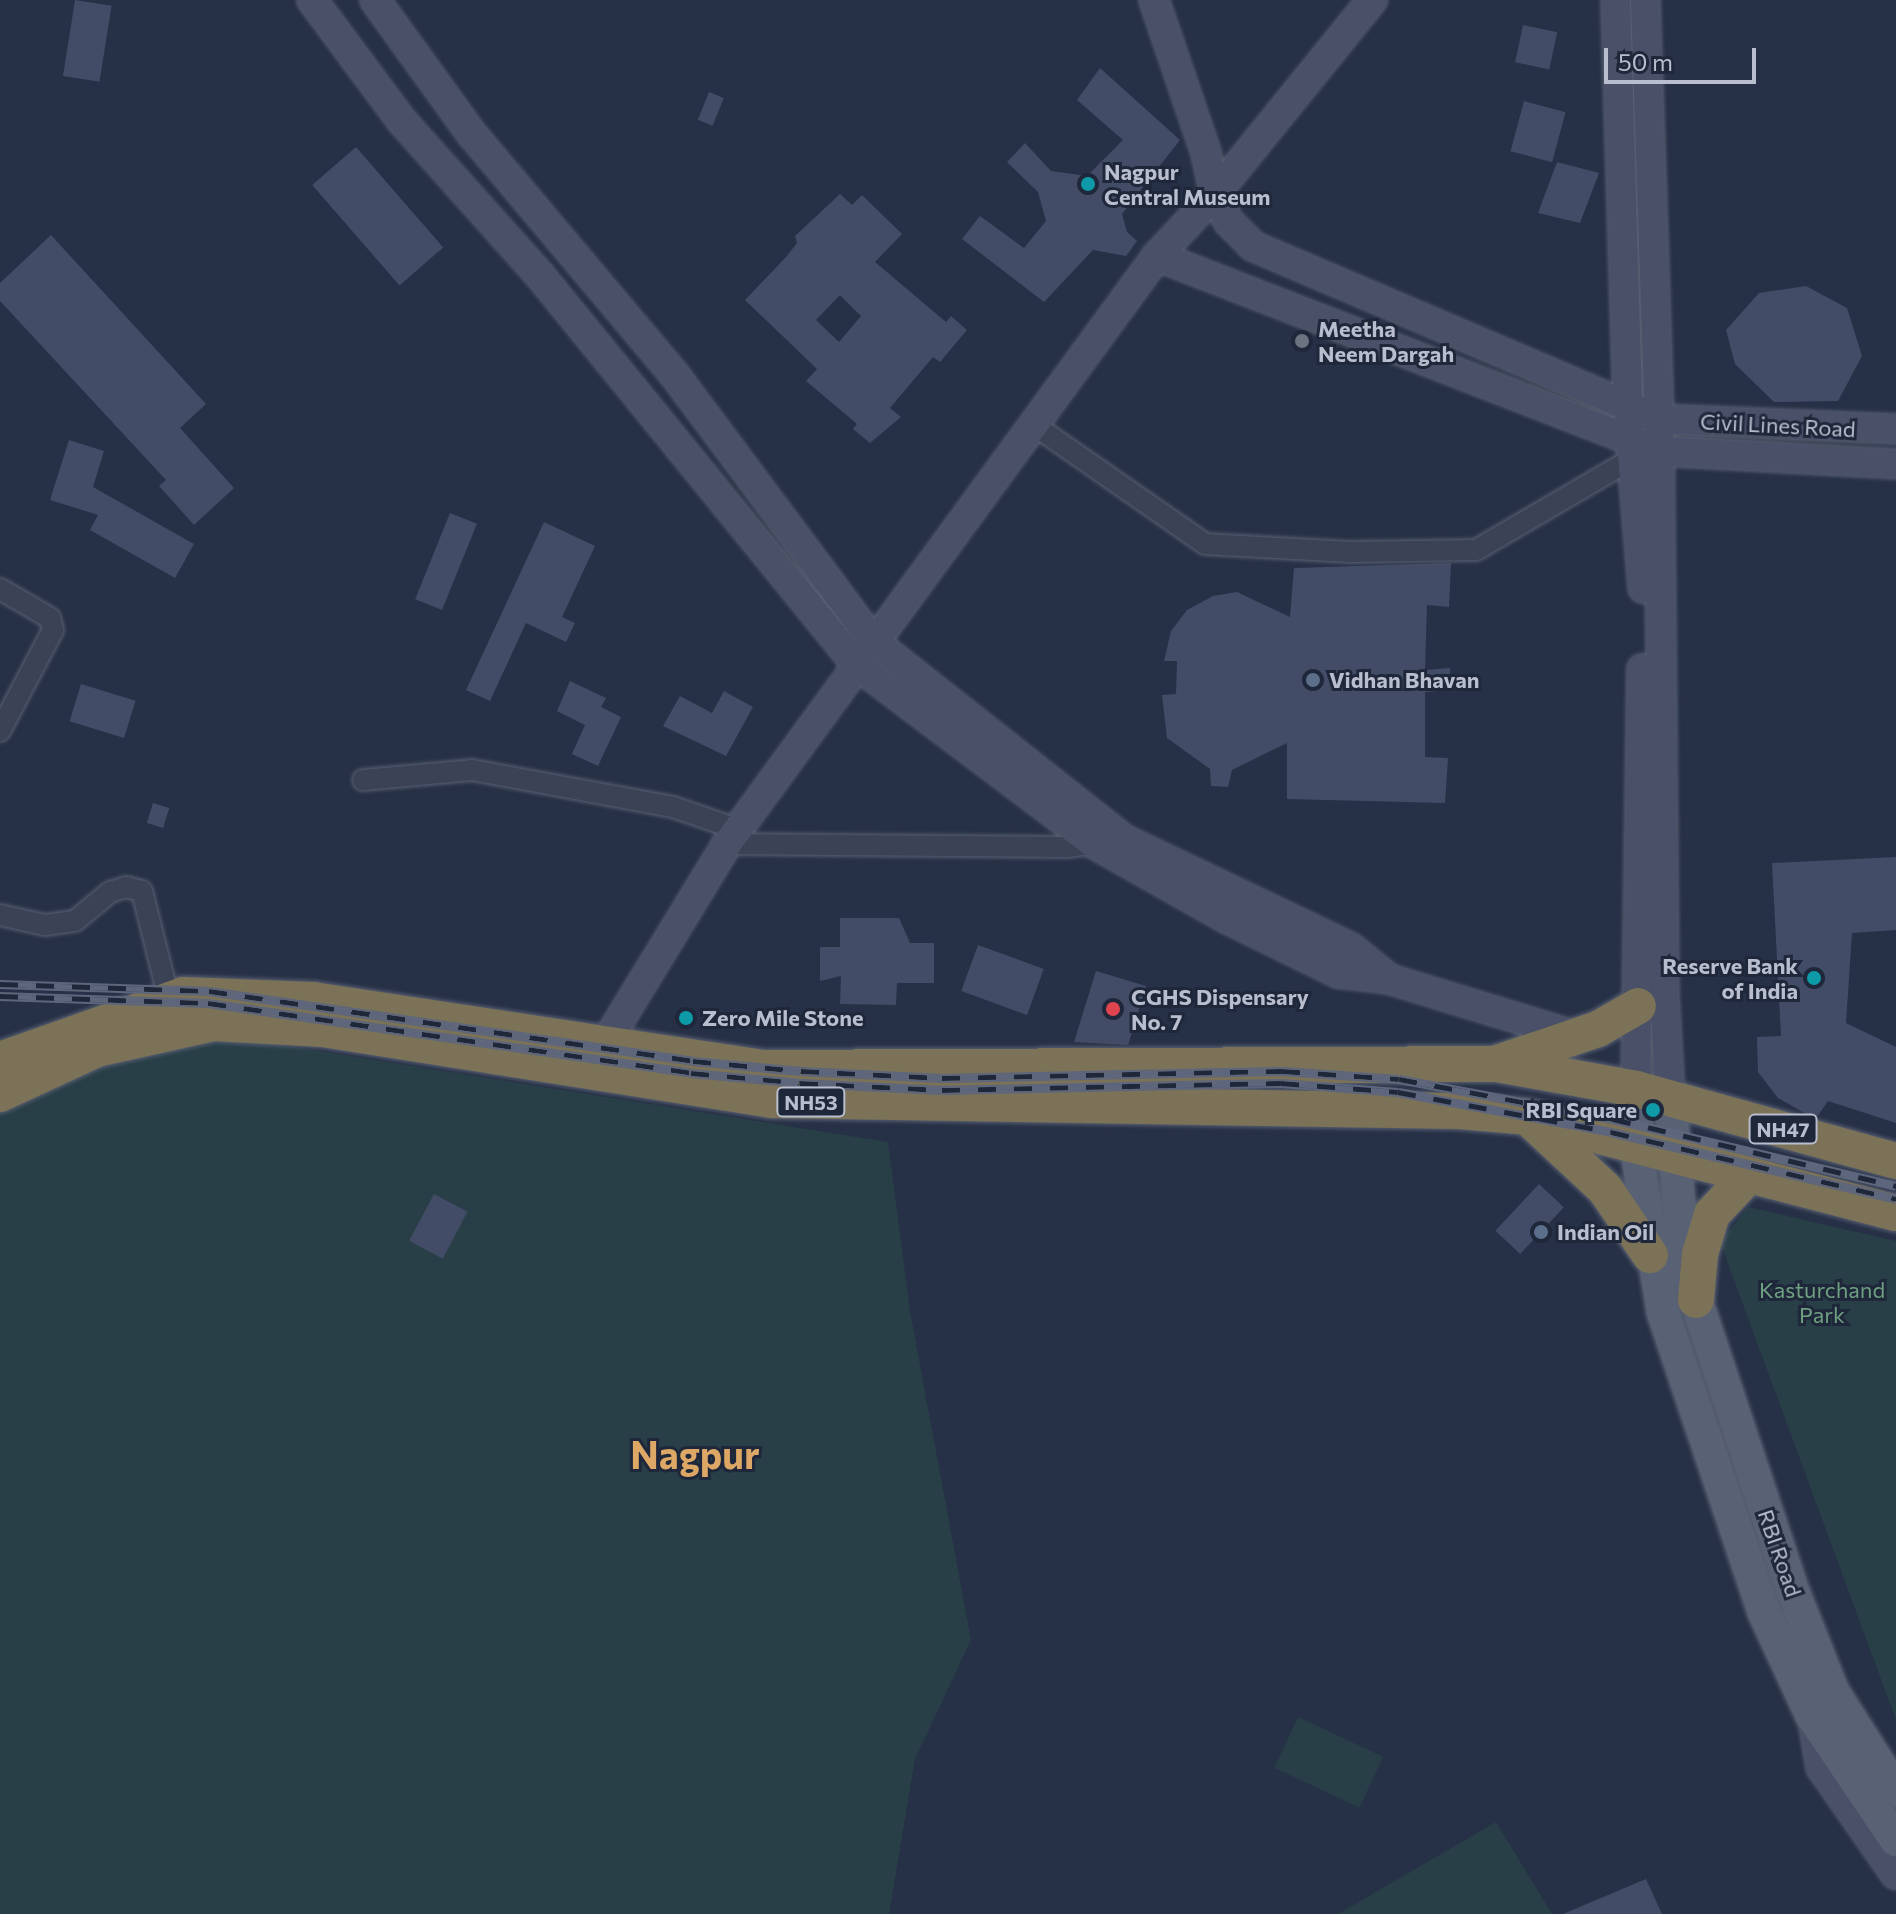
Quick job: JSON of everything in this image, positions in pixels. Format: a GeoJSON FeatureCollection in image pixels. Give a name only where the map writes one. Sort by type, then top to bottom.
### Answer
{"type":"FeatureCollection","features":[{"type":"Feature","properties":{"kind":"highway","name":"NH53"},"geometry":{"type":"LineString","coordinates":[[0,1060],[184,995],[313,1000],[762,1068],[1496,1064],[1653,1093]]}},
{"type":"Feature","properties":{"kind":"highway"},"geometry":{"type":"LineString","coordinates":[[1496,1064],[1575,1036],[1638,1006]]}},
{"type":"Feature","properties":{"kind":"highway","name":"NH53"},"geometry":{"type":"LineString","coordinates":[[0,1094],[97,1049],[214,1023],[323,1029],[771,1100],[1459,1111],[1527,1117],[1636,1144]]}},
{"type":"Feature","properties":{"kind":"highway","name":"NH47"},"geometry":{"type":"LineString","coordinates":[[1653,1093],[1896,1161]]}},
{"type":"Feature","properties":{"kind":"highway"},"geometry":{"type":"LineString","coordinates":[[1527,1117],[1605,1189],[1650,1255]]}},
{"type":"Feature","properties":{"kind":"highway","name":"NH47"},"geometry":{"type":"LineString","coordinates":[[1636,1144],[1896,1213]]}},
{"type":"Feature","properties":{"kind":"highway"},"geometry":{"type":"LineString","coordinates":[[1696,1300],[1700,1254],[1712,1214],[1749,1175]]}},
{"type":"Feature","properties":{"kind":"main road"},"geometry":{"type":"LineString","coordinates":[[1653,1093],[1636,1144],[1650,1255],[1663,1312],[1764,1612],[1812,1716],[1896,1840]]}},
{"type":"Feature","properties":{"kind":"main road","name":"RBI Road"},"geometry":{"type":"LineString","coordinates":[[1653,1093],[1675,1156],[1683,1248],[1696,1300],[1794,1594],[1833,1692],[1896,1791]]}},
{"type":"Feature","properties":{"kind":"street"},"geometry":{"type":"LineString","coordinates":[[312,0],[401,120],[533,267],[857,665],[1093,843],[1338,973],[1389,979],[1575,1036]]}},
{"type":"Feature","properties":{"kind":"street"},"geometry":{"type":"LineString","coordinates":[[375,0],[471,133],[659,356],[874,642],[1125,840],[1351,948],[1389,979]]}},
{"type":"Feature","properties":{"kind":"street","name":"Civil Lines Road"},"geometry":{"type":"LineString","coordinates":[[1154,0],[1206,153],[1215,194],[1228,221],[1253,246],[1659,419],[1896,429]]}},
{"type":"Feature","properties":{"kind":"street"},"geometry":{"type":"LineString","coordinates":[[605,1044],[732,836],[1157,256],[1215,194],[1372,0]]}},
{"type":"Feature","properties":{"kind":"street"},"geometry":{"type":"LineString","coordinates":[[1616,0],[1628,408],[1641,449],[1664,994],[1653,1093]]}},
{"type":"Feature","properties":{"kind":"street"},"geometry":{"type":"LineString","coordinates":[[1034,425],[1205,544],[1350,552],[1476,550],[1641,449],[1659,419],[1645,0]]}},
{"type":"Feature","properties":{"kind":"street"},"geometry":{"type":"LineString","coordinates":[[1157,256],[1641,449],[1896,464]]}},
{"type":"Feature","properties":{"kind":"street"},"geometry":{"type":"LineString","coordinates":[[623,378],[659,356]]}},
{"type":"Feature","properties":{"kind":"street"},"geometry":{"type":"LineString","coordinates":[[1641,449],[1644,581],[1638,1006],[1653,1093]]}},
{"type":"Feature","properties":{"kind":"street"},"geometry":{"type":"LineString","coordinates":[[0,589],[50,618],[53,630],[0,731]]}},
{"type":"Feature","properties":{"kind":"street"},"geometry":{"type":"LineString","coordinates":[[363,780],[472,770],[673,807],[732,836],[1093,843],[1125,840]]}},
{"type":"Feature","properties":{"kind":"street"},"geometry":{"type":"LineString","coordinates":[[0,915],[45,925],[75,921],[110,892],[126,887],[142,891],[169,999]]}},
{"type":"Feature","properties":{"kind":"street"},"geometry":{"type":"LineString","coordinates":[[1812,1716],[1821,1767],[1896,1875]]}},
{"type":"Feature","properties":{"kind":"green space"},"geometry":{"type":"Polygon","coordinates":[[[236,1038],[888,1142],[910,1311],[971,1640],[915,1759],[889,1914],[0,1914],[0,1096],[131,1042],[236,1038]]]}},
{"type":"Feature","properties":{"kind":"green space","name":"Kasturchand Park"},"geometry":{"type":"Polygon","coordinates":[[[1748,1207],[1896,1241],[1896,1720],[1720,1242],[1748,1207]]]}},
{"type":"Feature","properties":{"kind":"green space"},"geometry":{"type":"Polygon","coordinates":[[[1298,1717],[1383,1757],[1360,1807],[1274,1768],[1298,1717]]]}},
{"type":"Feature","properties":{"kind":"green space"},"geometry":{"type":"Polygon","coordinates":[[[1496,1822],[1552,1914],[1338,1914],[1496,1822]]]}},
{"type":"Feature","properties":{"kind":"building"},"geometry":{"type":"Polygon","coordinates":[[[75,0],[112,6],[99,82],[63,76],[75,0]]]}},
{"type":"Feature","properties":{"kind":"building"},"geometry":{"type":"Polygon","coordinates":[[[1523,25],[1557,32],[1549,69],[1515,62],[1523,25]]]}},
{"type":"Feature","properties":{"kind":"building","name":"Nagpur Central Museum"},"geometry":{"type":"Polygon","coordinates":[[[1100,68],[1180,140],[1122,214],[1127,232],[1137,241],[1126,256],[1093,250],[1044,302],[962,239],[980,216],[1024,248],[1046,221],[1038,192],[1007,162],[1025,143],[1051,171],[1087,176],[1123,140],[1077,100],[1100,68]]]}},
{"type":"Feature","properties":{"kind":"building"},"geometry":{"type":"Polygon","coordinates":[[[709,92],[724,98],[713,126],[698,120],[709,92]]]}},
{"type":"Feature","properties":{"kind":"building"},"geometry":{"type":"Polygon","coordinates":[[[1524,101],[1566,112],[1552,162],[1511,151],[1524,101]]]}},
{"type":"Feature","properties":{"kind":"building"},"geometry":{"type":"Polygon","coordinates":[[[356,147],[443,247],[399,285],[312,185],[356,147]]]}},
{"type":"Feature","properties":{"kind":"building"},"geometry":{"type":"Polygon","coordinates":[[[1557,162],[1599,173],[1580,223],[1538,213],[1557,162]]]}},
{"type":"Feature","properties":{"kind":"building"},"geometry":{"type":"Polygon","coordinates":[[[840,194],[852,205],[862,195],[902,234],[875,262],[946,322],[951,316],[967,330],[940,362],[933,357],[890,408],[901,417],[870,443],[853,429],[857,424],[806,381],[817,369],[745,300],[797,243],[795,236],[840,194]],[[840,295],[816,320],[839,342],[861,316],[840,295]]]}},
{"type":"Feature","properties":{"kind":"building"},"geometry":{"type":"Polygon","coordinates":[[[51,235],[206,404],[180,428],[234,488],[194,525],[159,486],[166,480],[0,301],[0,283],[51,235]]]}},
{"type":"Feature","properties":{"kind":"building"},"geometry":{"type":"Polygon","coordinates":[[[1806,286],[1847,308],[1862,356],[1838,401],[1774,402],[1735,364],[1726,330],[1759,293],[1806,286]]]}},
{"type":"Feature","properties":{"kind":"building"},"geometry":{"type":"Polygon","coordinates":[[[69,440],[104,451],[93,487],[194,544],[175,578],[90,530],[98,515],[50,500],[69,440]]]}},
{"type":"Feature","properties":{"kind":"building"},"geometry":{"type":"Polygon","coordinates":[[[450,513],[477,524],[442,610],[415,599],[450,513]]]}},
{"type":"Feature","properties":{"kind":"building"},"geometry":{"type":"Polygon","coordinates":[[[544,522],[595,546],[562,617],[575,623],[566,642],[526,623],[490,701],[466,690],[544,522]]]}},
{"type":"Feature","properties":{"kind":"building","name":"Vidhan Bhavan"},"geometry":{"type":"Polygon","coordinates":[[[1451,563],[1449,607],[1427,605],[1425,670],[1450,668],[1450,690],[1425,692],[1425,757],[1448,758],[1445,803],[1287,799],[1287,743],[1232,770],[1228,787],[1211,786],[1210,769],[1167,738],[1162,695],[1176,694],[1177,661],[1164,661],[1171,631],[1187,610],[1213,596],[1237,592],[1290,617],[1294,568],[1451,563]]]}},
{"type":"Feature","properties":{"kind":"building"},"geometry":{"type":"Polygon","coordinates":[[[570,681],[606,698],[601,707],[621,717],[598,766],[572,754],[585,725],[557,711],[570,681]]]}},
{"type":"Feature","properties":{"kind":"building"},"geometry":{"type":"Polygon","coordinates":[[[81,684],[136,701],[124,738],[70,721],[81,684]]]}},
{"type":"Feature","properties":{"kind":"building"},"geometry":{"type":"Polygon","coordinates":[[[724,691],[753,707],[726,756],[663,726],[680,696],[712,713],[724,691]]]}},
{"type":"Feature","properties":{"kind":"building"},"geometry":{"type":"Polygon","coordinates":[[[153,803],[169,808],[163,828],[147,823],[153,803]]]}},
{"type":"Feature","properties":{"kind":"building","name":"Reserve Bank of India"},"geometry":{"type":"Polygon","coordinates":[[[1896,857],[1896,930],[1852,933],[1846,1023],[1896,1047],[1896,1123],[1828,1101],[1817,1117],[1806,1114],[1778,1098],[1758,1072],[1757,1037],[1781,1036],[1772,863],[1896,857]]]}},
{"type":"Feature","properties":{"kind":"building"},"geometry":{"type":"Polygon","coordinates":[[[840,918],[899,918],[910,943],[934,943],[934,983],[897,983],[896,1005],[840,1004],[841,976],[820,981],[820,947],[840,947],[840,918]]]}},
{"type":"Feature","properties":{"kind":"building"},"geometry":{"type":"Polygon","coordinates":[[[978,945],[1044,969],[1027,1015],[961,991],[978,945]]]}},
{"type":"Feature","properties":{"kind":"building"},"geometry":{"type":"Polygon","coordinates":[[[1096,971],[1146,986],[1128,1045],[1074,1042],[1096,971]]]}},
{"type":"Feature","properties":{"kind":"building"},"geometry":{"type":"Polygon","coordinates":[[[1539,1184],[1564,1207],[1520,1254],[1495,1231],[1539,1184]]]}},
{"type":"Feature","properties":{"kind":"building"},"geometry":{"type":"Polygon","coordinates":[[[434,1194],[468,1212],[443,1259],[409,1241],[434,1194]]]}},
{"type":"Feature","properties":{"kind":"building"},"geometry":{"type":"Polygon","coordinates":[[[1646,1879],[1662,1914],[1563,1914],[1646,1879]]]}},
{"type":"Feature","properties":{"kind":"railway"},"geometry":{"type":"LineString","coordinates":[[0,984],[209,991],[693,1061],[801,1071],[942,1078],[1282,1071],[1399,1079],[1613,1119],[1896,1186]]}},
{"type":"Feature","properties":{"kind":"railway"},"geometry":{"type":"LineString","coordinates":[[0,996],[208,1003],[691,1073],[800,1083],[942,1090],[1281,1083],[1398,1092],[1611,1132],[1896,1199]]}},
{"type":"Feature","properties":{"kind":"place","name":"Nagpur Central Museum"},"geometry":{"type":"Point","coordinates":[1088,184]}},
{"type":"Feature","properties":{"kind":"place","name":"Meetha Neem Dargah"},"geometry":{"type":"Point","coordinates":[1302,341]}},
{"type":"Feature","properties":{"kind":"place","name":"Vidhan Bhavan"},"geometry":{"type":"Point","coordinates":[1313,680]}},
{"type":"Feature","properties":{"kind":"place","name":"Reserve Bank of India"},"geometry":{"type":"Point","coordinates":[1814,978]}},
{"type":"Feature","properties":{"kind":"place","name":"CGHS Dispensary No. 7"},"geometry":{"type":"Point","coordinates":[1113,1009]}},
{"type":"Feature","properties":{"kind":"place","name":"Zero Mile Stone"},"geometry":{"type":"Point","coordinates":[686,1018]}},
{"type":"Feature","properties":{"kind":"place","name":"RBI Square"},"geometry":{"type":"Point","coordinates":[1653,1110]}},
{"type":"Feature","properties":{"kind":"place","name":"Indian Oil"},"geometry":{"type":"Point","coordinates":[1541,1232]}},
{"type":"Feature","properties":{"kind":"district","name":"Nagpur"},"geometry":{"type":"Point","coordinates":[695,1454]}}]}
